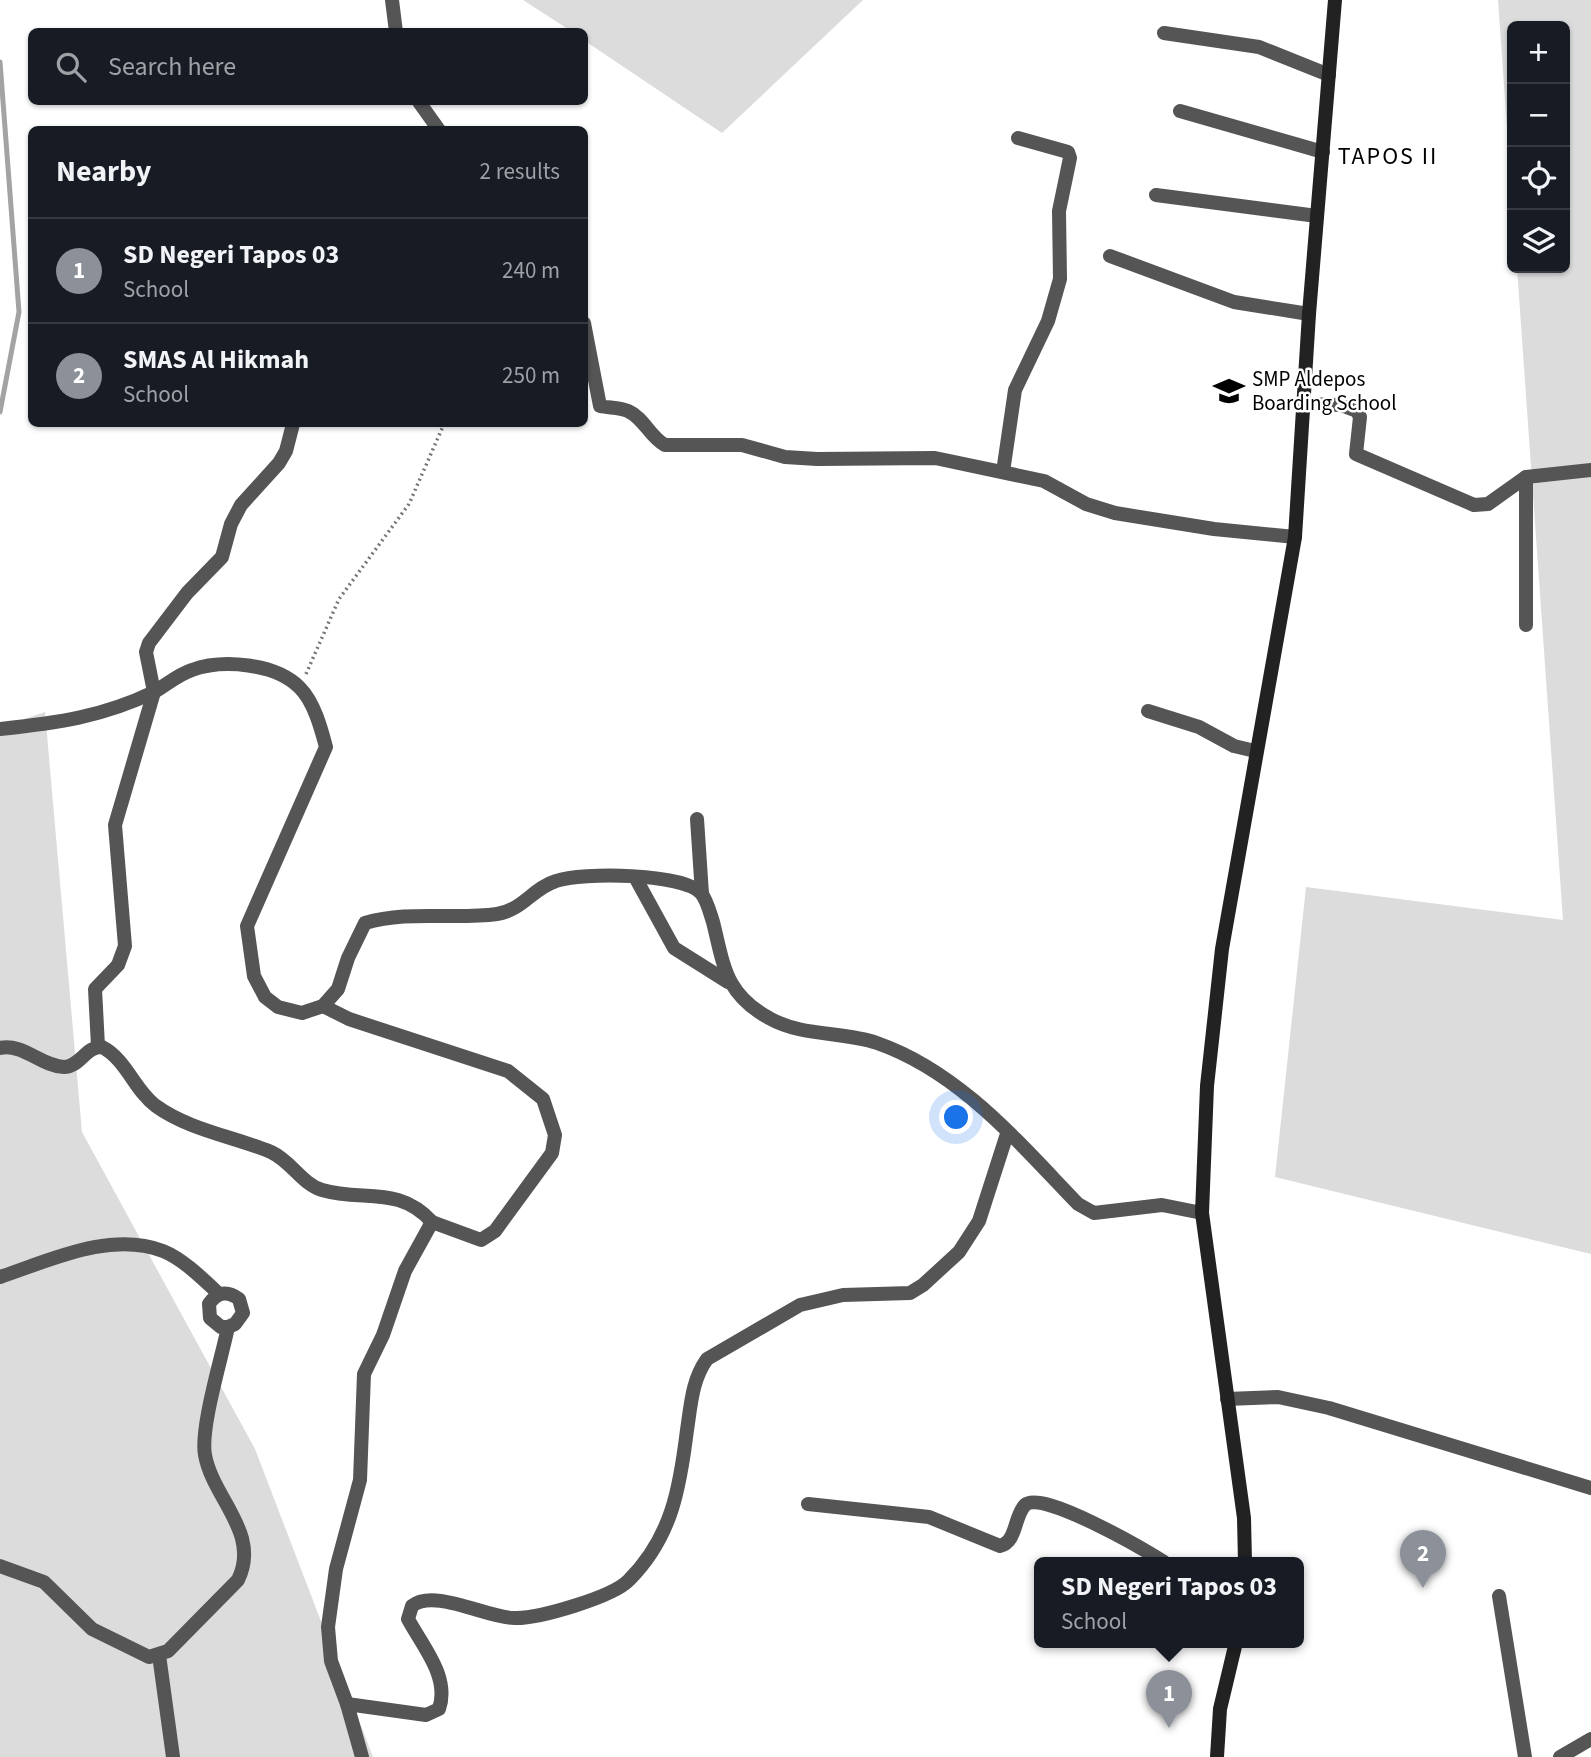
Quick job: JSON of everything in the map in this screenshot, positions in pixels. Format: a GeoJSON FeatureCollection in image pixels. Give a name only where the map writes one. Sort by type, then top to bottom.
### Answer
{"type":"FeatureCollection","features":[{"type":"Feature","properties":{"kind":"street"},"geometry":{"type":"LineString","coordinates":[[392,0],[396,28]]}},
{"type":"Feature","properties":{"kind":"street"},"geometry":{"type":"LineString","coordinates":[[1245,1557],[1244,1518],[1202,1213],[1207,1086],[1220,963],[1255,751],[1295,537],[1309,314],[1335,0]]}},
{"type":"Feature","properties":{"kind":"street"},"geometry":{"type":"LineString","coordinates":[[1164,33],[1259,47],[1329,75]]}},
{"type":"Feature","properties":{"kind":"street"},"geometry":{"type":"LineString","coordinates":[[421,105],[436,126]]}},
{"type":"Feature","properties":{"kind":"street"},"geometry":{"type":"LineString","coordinates":[[1180,111],[1323,152]]}},
{"type":"Feature","properties":{"kind":"street"},"geometry":{"type":"LineString","coordinates":[[1003,472],[1015,390],[1048,321],[1060,279],[1059,211],[1070,158],[1068,152],[1018,138]]}},
{"type":"Feature","properties":{"kind":"street"},"geometry":{"type":"LineString","coordinates":[[1157,195],[1317,216]]}},
{"type":"Feature","properties":{"kind":"street"},"geometry":{"type":"LineString","coordinates":[[1110,256],[1234,302],[1309,314]]}},
{"type":"Feature","properties":{"kind":"street"},"geometry":{"type":"LineString","coordinates":[[588,344],[600,406],[629,411],[643,422],[654,439],[665,445],[742,445],[785,457],[817,459],[935,458],[1044,481],[1086,504],[1115,513],[1214,529],[1295,537]]}},
{"type":"Feature","properties":{"kind":"street"},"geometry":{"type":"LineString","coordinates":[[1303,404],[1341,405],[1357,411],[1360,417],[1356,454],[1474,505],[1488,504],[1526,477],[1591,470]]}},
{"type":"Feature","properties":{"kind":"street"},"geometry":{"type":"LineString","coordinates":[[98,1046],[95,989],[118,965],[127,934],[115,825],[154,692],[146,652],[149,643],[187,593],[222,557],[231,524],[241,505],[279,464],[286,451],[292,427]]}},
{"type":"Feature","properties":{"kind":"street"},"geometry":{"type":"LineString","coordinates":[[1526,477],[1527,625]]}},
{"type":"Feature","properties":{"kind":"street"},"geometry":{"type":"LineString","coordinates":[[0,729],[78,720],[123,706],[154,692],[191,670],[223,664],[260,668],[300,688],[313,708],[327,747],[247,926],[247,935],[254,976],[265,998],[278,1007],[302,1013],[323,1006],[338,989],[348,958],[365,923],[426,915],[496,914],[515,910],[547,885],[558,880],[587,876],[635,877],[689,884],[702,894]]}},
{"type":"Feature","properties":{"kind":"street"},"geometry":{"type":"LineString","coordinates":[[1148,711],[1199,727],[1234,746],[1255,751]]}},
{"type":"Feature","properties":{"kind":"street"},"geometry":{"type":"LineString","coordinates":[[697,818],[702,894],[710,913],[728,982]]}},
{"type":"Feature","properties":{"kind":"street"},"geometry":{"type":"LineString","coordinates":[[635,877],[674,948],[728,982],[770,1019],[826,1035],[876,1042],[939,1073],[980,1104],[1078,1204],[1094,1213],[1162,1205],[1202,1213]]}},
{"type":"Feature","properties":{"kind":"street"},"geometry":{"type":"LineString","coordinates":[[98,1046],[107,1049],[155,1106],[197,1126],[273,1153],[291,1163],[306,1181],[321,1190],[392,1196],[422,1210],[432,1222],[481,1240],[495,1231],[552,1153],[555,1135],[542,1099],[508,1071],[349,1019],[323,1006]]}},
{"type":"Feature","properties":{"kind":"street"},"geometry":{"type":"LineString","coordinates":[[0,1048],[12,1046],[61,1067],[75,1064],[98,1046]]}},
{"type":"Feature","properties":{"kind":"street"},"geometry":{"type":"LineString","coordinates":[[347,1704],[426,1715],[439,1709],[442,1680],[408,1619],[412,1606],[419,1601],[426,1599],[512,1619],[539,1617],[627,1583],[660,1542],[676,1505],[692,1392],[698,1372],[707,1359],[800,1305],[843,1295],[910,1293],[923,1285],[959,1252],[979,1221],[1007,1134]]}},
{"type":"Feature","properties":{"kind":"street"},"geometry":{"type":"LineString","coordinates":[[362,1757],[331,1661],[328,1627],[336,1569],[360,1480],[365,1374],[383,1335],[405,1271],[432,1222]]}},
{"type":"Feature","properties":{"kind":"street"},"geometry":{"type":"LineString","coordinates":[[0,1276],[87,1248],[130,1243],[165,1252],[219,1294],[233,1295],[242,1306],[240,1319],[228,1327],[205,1432],[205,1454],[211,1475],[239,1524],[245,1555],[244,1567],[238,1580],[168,1651],[159,1655],[142,1654],[92,1629],[44,1581],[0,1566]]}},
{"type":"Feature","properties":{"kind":"street"},"geometry":{"type":"LineString","coordinates":[[219,1294],[209,1304],[209,1318],[214,1324],[228,1327]]}},
{"type":"Feature","properties":{"kind":"street"},"geometry":{"type":"LineString","coordinates":[[1227,1399],[1278,1397],[1329,1408],[1591,1488]]}},
{"type":"Feature","properties":{"kind":"street"},"geometry":{"type":"LineString","coordinates":[[808,1504],[929,1517],[1000,1546],[1009,1541],[1024,1506],[1030,1502],[1042,1502],[1072,1513],[1155,1557]]}},
{"type":"Feature","properties":{"kind":"street"},"geometry":{"type":"LineString","coordinates":[[1499,1596],[1525,1757]]}},
{"type":"Feature","properties":{"kind":"street"},"geometry":{"type":"LineString","coordinates":[[1217,1757],[1220,1709],[1235,1648]]}},
{"type":"Feature","properties":{"kind":"street"},"geometry":{"type":"LineString","coordinates":[[159,1655],[173,1757]]}},
{"type":"Feature","properties":{"kind":"street"},"geometry":{"type":"LineString","coordinates":[[1560,1757],[1591,1739]]}},
{"type":"Feature","properties":{"kind":"path"},"geometry":{"type":"LineString","coordinates":[[300,688],[339,599],[409,504],[443,427]]}},
{"type":"Feature","properties":{"kind":"shaded area"},"geometry":{"type":"Polygon","coordinates":[[[523,0],[863,0],[722,133],[588,43],[588,28],[566,28],[523,0]]]}},
{"type":"Feature","properties":{"kind":"shaded area"},"geometry":{"type":"Polygon","coordinates":[[[1498,0],[1591,0],[1591,1254],[1275,1177],[1306,887],[1563,920],[1517,273],[1570,273],[1570,21],[1507,21],[1507,128],[1498,0]]]}},
{"type":"Feature","properties":{"kind":"shaded area"},"geometry":{"type":"Polygon","coordinates":[[[45,712],[82,1132],[255,1449],[373,1757],[0,1757],[0,727],[45,712]]]}},
{"type":"Feature","properties":{"kind":"waterway"},"geometry":{"type":"LineString","coordinates":[[0,62],[19,312],[0,412]]}},
{"type":"Feature","properties":{"kind":"place","name":"SMP Aldepos Boarding School"},"geometry":{"type":"Point","coordinates":[1229,391]}},
{"type":"Feature","properties":{"kind":"place","name":"SMAS Al Hikmah"},"geometry":{"type":"Point","coordinates":[1423,1588]}},
{"type":"Feature","properties":{"kind":"place","name":"SD Negeri Tapos 03"},"geometry":{"type":"Point","coordinates":[1169,1728]}},
{"type":"Feature","properties":{"kind":"district","name":"TAPOS II"},"geometry":{"type":"Point","coordinates":[1388,156]}}]}
